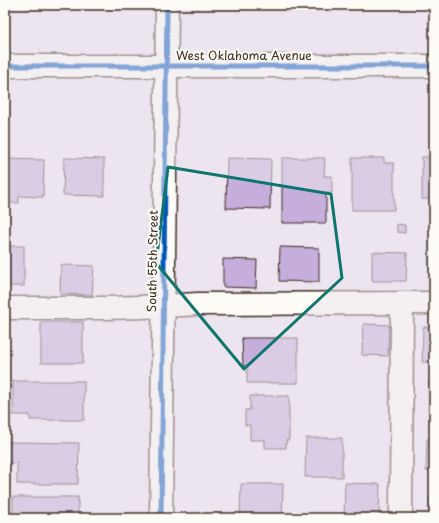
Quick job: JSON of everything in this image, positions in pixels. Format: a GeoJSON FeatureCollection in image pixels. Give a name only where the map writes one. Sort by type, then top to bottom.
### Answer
{"type":"FeatureCollection","features":[{"type":"Feature","properties":{"kind":"street","name":"South 55th Street"},"geometry":{"type":"LineString","coordinates":[[161,518],[167,5]]}},
{"type":"Feature","properties":{"kind":"street","name":"West Oklahoma Avenue"},"geometry":{"type":"LineString","coordinates":[[5,66],[434,66]]}},
{"type":"Feature","properties":{"kind":"street"},"geometry":{"type":"LineString","coordinates":[[401,518],[402,303]]}},
{"type":"Feature","properties":{"kind":"street"},"geometry":{"type":"LineString","coordinates":[[5,308],[122,308],[197,304],[434,303]]}},
{"type":"Feature","properties":{"kind":"highlighted area"},"geometry":{"type":"Polygon","coordinates":[[[168,167],[331,194],[342,278],[244,369],[156,263],[168,167]]]}},
{"type":"Feature","properties":{"kind":"building"},"geometry":{"type":"Polygon","coordinates":[[[422,157],[434,157],[434,199],[422,199],[422,157]]]}},
{"type":"Feature","properties":{"kind":"building"},"geometry":{"type":"Polygon","coordinates":[[[64,158],[104,159],[104,196],[63,195],[64,158]]]}},
{"type":"Feature","properties":{"kind":"building"},"geometry":{"type":"Polygon","coordinates":[[[227,158],[271,159],[270,209],[226,208],[227,158]]]}},
{"type":"Feature","properties":{"kind":"building"},"geometry":{"type":"Polygon","coordinates":[[[282,158],[325,158],[324,176],[332,176],[332,193],[326,193],[326,223],[282,223],[282,158]]]}},
{"type":"Feature","properties":{"kind":"building"},"geometry":{"type":"Polygon","coordinates":[[[352,158],[384,158],[384,163],[394,163],[394,210],[352,210],[352,158]]]}},
{"type":"Feature","properties":{"kind":"building"},"geometry":{"type":"Polygon","coordinates":[[[5,159],[44,160],[43,197],[19,196],[19,203],[5,203],[5,159]]]}},
{"type":"Feature","properties":{"kind":"building"},"geometry":{"type":"Polygon","coordinates":[[[397,224],[405,225],[405,233],[397,232],[397,224]]]}},
{"type":"Feature","properties":{"kind":"building"},"geometry":{"type":"Polygon","coordinates":[[[5,246],[24,246],[24,286],[5,286],[5,246]]]}},
{"type":"Feature","properties":{"kind":"building"},"geometry":{"type":"Polygon","coordinates":[[[280,247],[319,248],[319,282],[279,281],[280,247]]]}},
{"type":"Feature","properties":{"kind":"building"},"geometry":{"type":"Polygon","coordinates":[[[372,252],[407,253],[406,281],[372,281],[372,252]]]}},
{"type":"Feature","properties":{"kind":"building"},"geometry":{"type":"Polygon","coordinates":[[[223,259],[257,260],[256,288],[223,287],[223,259]]]}},
{"type":"Feature","properties":{"kind":"building"},"geometry":{"type":"Polygon","coordinates":[[[61,265],[94,266],[92,295],[60,294],[61,265]]]}},
{"type":"Feature","properties":{"kind":"building"},"geometry":{"type":"Polygon","coordinates":[[[41,322],[83,322],[83,363],[41,363],[41,322]]]}},
{"type":"Feature","properties":{"kind":"building"},"geometry":{"type":"Polygon","coordinates":[[[363,324],[389,325],[388,356],[362,355],[363,324]]]}},
{"type":"Feature","properties":{"kind":"building"},"geometry":{"type":"Polygon","coordinates":[[[423,327],[434,327],[434,362],[422,362],[423,327]]]}},
{"type":"Feature","properties":{"kind":"building"},"geometry":{"type":"Polygon","coordinates":[[[242,338],[298,338],[298,383],[247,383],[247,366],[243,366],[242,338]]]}},
{"type":"Feature","properties":{"kind":"building"},"geometry":{"type":"Polygon","coordinates":[[[13,381],[84,381],[84,420],[30,420],[30,415],[13,415],[13,381]]]}},
{"type":"Feature","properties":{"kind":"building"},"geometry":{"type":"Polygon","coordinates":[[[429,381],[434,381],[434,413],[429,413],[429,381]]]}},
{"type":"Feature","properties":{"kind":"building"},"geometry":{"type":"Polygon","coordinates":[[[250,396],[289,396],[289,440],[286,440],[286,448],[265,448],[265,440],[250,440],[250,425],[245,425],[245,410],[250,410],[250,396]]]}},
{"type":"Feature","properties":{"kind":"building"},"geometry":{"type":"Polygon","coordinates":[[[306,438],[342,438],[342,477],[305,477],[306,438]]]}},
{"type":"Feature","properties":{"kind":"building"},"geometry":{"type":"Polygon","coordinates":[[[427,439],[434,439],[434,471],[426,471],[427,439]]]}},
{"type":"Feature","properties":{"kind":"building"},"geometry":{"type":"Polygon","coordinates":[[[7,442],[79,443],[78,484],[17,484],[17,463],[7,463],[7,442]]]}},
{"type":"Feature","properties":{"kind":"building"},"geometry":{"type":"Polygon","coordinates":[[[345,483],[380,484],[379,518],[344,518],[345,483]]]}},
{"type":"Feature","properties":{"kind":"building"},"geometry":{"type":"Polygon","coordinates":[[[241,484],[283,484],[282,518],[240,518],[241,484]]]}},
{"type":"Feature","properties":{"kind":"building"},"geometry":{"type":"Polygon","coordinates":[[[13,497],[78,497],[78,518],[13,518],[13,497]]]}},
{"type":"Feature","properties":{"kind":"building"},"geometry":{"type":"Polygon","coordinates":[[[430,497],[434,497],[434,518],[429,518],[430,497]]]}},
{"type":"Feature","properties":{"kind":"cycle path"},"geometry":{"type":"LineString","coordinates":[[161,518],[167,5]]}},
{"type":"Feature","properties":{"kind":"cycle path"},"geometry":{"type":"LineString","coordinates":[[5,66],[434,66]]}}]}
